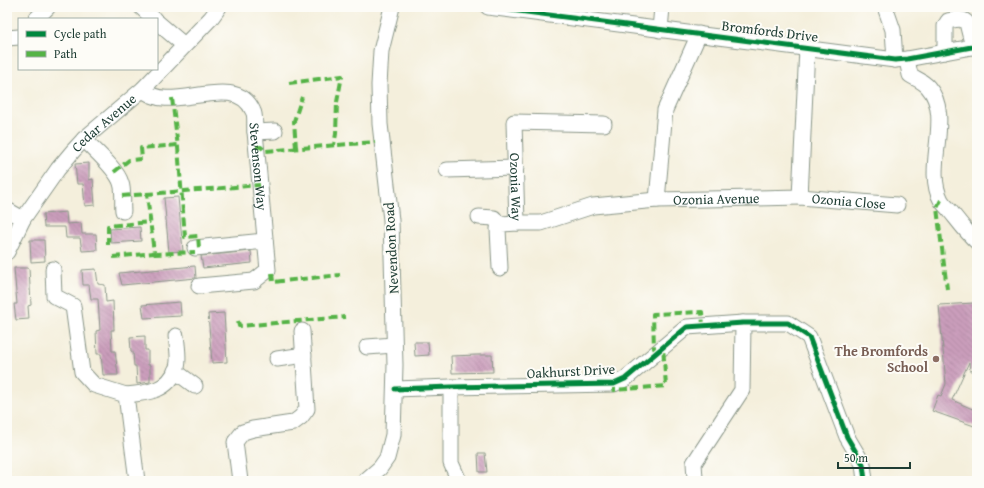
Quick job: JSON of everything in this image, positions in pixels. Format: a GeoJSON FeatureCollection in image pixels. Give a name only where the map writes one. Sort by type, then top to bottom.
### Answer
{"type":"FeatureCollection","features":[{"type":"Feature","properties":{"kind":"street"},"geometry":{"type":"LineString","coordinates":[[37,18],[48,7]]}},
{"type":"Feature","properties":{"kind":"street","name":"Cedar Avenue"},"geometry":{"type":"LineString","coordinates":[[7,252],[23,219],[58,169],[84,139],[143,89],[211,18],[219,7]]}},
{"type":"Feature","properties":{"kind":"street","name":"Nevendon Road"},"geometry":{"type":"LineString","coordinates":[[365,481],[380,468],[387,458],[393,435],[395,389],[391,220],[380,124],[378,85],[381,51],[392,7]]}},
{"type":"Feature","properties":{"kind":"street","name":"Bromfords Drive"},"geometry":{"type":"LineString","coordinates":[[488,7],[660,30],[901,59],[975,46]]}},
{"type":"Feature","properties":{"kind":"street"},"geometry":{"type":"LineString","coordinates":[[660,30],[662,7]]}},
{"type":"Feature","properties":{"kind":"street"},"geometry":{"type":"LineString","coordinates":[[885,7],[901,59],[910,75],[928,86],[937,102],[939,118],[935,173],[941,200],[977,242]]}},
{"type":"Feature","properties":{"kind":"street"},"geometry":{"type":"LineString","coordinates":[[945,52],[945,26],[948,21],[962,19],[967,23],[975,46]]}},
{"type":"Feature","properties":{"kind":"street"},"geometry":{"type":"LineString","coordinates":[[158,24],[184,45]]}},
{"type":"Feature","properties":{"kind":"street","name":"Ozonia Avenue"},"geometry":{"type":"LineString","coordinates":[[699,34],[665,110],[657,200],[800,197]]}},
{"type":"Feature","properties":{"kind":"street"},"geometry":{"type":"LineString","coordinates":[[7,38],[18,37]]}},
{"type":"Feature","properties":{"kind":"street"},"geometry":{"type":"LineString","coordinates":[[800,197],[807,48]]}},
{"type":"Feature","properties":{"kind":"street","name":"Stevenson Way"},"geometry":{"type":"LineString","coordinates":[[143,89],[148,95],[161,99],[226,92],[244,99],[254,111],[254,132],[268,270],[254,281],[235,290],[199,286]]}},
{"type":"Feature","properties":{"kind":"street","name":"Ozonia Way"},"geometry":{"type":"LineString","coordinates":[[604,124],[514,122],[517,223],[541,223],[593,206],[657,200]]}},
{"type":"Feature","properties":{"kind":"street"},"geometry":{"type":"LineString","coordinates":[[254,132],[275,131]]}},
{"type":"Feature","properties":{"kind":"street"},"geometry":{"type":"LineString","coordinates":[[84,139],[110,166],[121,182],[123,211]]}},
{"type":"Feature","properties":{"kind":"street"},"geometry":{"type":"LineString","coordinates":[[447,170],[516,168]]}},
{"type":"Feature","properties":{"kind":"street","name":"Ozonia Close"},"geometry":{"type":"LineString","coordinates":[[800,197],[897,205]]}},
{"type":"Feature","properties":{"kind":"street"},"geometry":{"type":"LineString","coordinates":[[7,210],[23,219]]}},
{"type":"Feature","properties":{"kind":"street"},"geometry":{"type":"LineString","coordinates":[[479,217],[494,218],[499,226],[500,268]]}},
{"type":"Feature","properties":{"kind":"street"},"geometry":{"type":"LineString","coordinates":[[499,226],[501,224],[517,223]]}},
{"type":"Feature","properties":{"kind":"street"},"geometry":{"type":"LineString","coordinates":[[195,248],[265,241]]}},
{"type":"Feature","properties":{"kind":"street"},"geometry":{"type":"LineString","coordinates":[[53,270],[54,296],[73,306],[82,372],[94,385],[126,395],[157,389],[166,385],[178,366],[176,336]]}},
{"type":"Feature","properties":{"kind":"street"},"geometry":{"type":"LineString","coordinates":[[695,478],[694,463],[742,390],[744,323]]}},
{"type":"Feature","properties":{"kind":"street","name":"Oakhurst Drive"},"geometry":{"type":"LineString","coordinates":[[395,389],[614,384],[624,379],[687,327],[744,323],[788,323],[809,337],[847,437],[863,464],[865,481]]}},
{"type":"Feature","properties":{"kind":"street"},"geometry":{"type":"LineString","coordinates":[[240,481],[235,442],[243,432],[293,423],[301,417],[307,409],[302,330]]}},
{"type":"Feature","properties":{"kind":"street"},"geometry":{"type":"LineString","coordinates":[[367,347],[394,345]]}},
{"type":"Feature","properties":{"kind":"street"},"geometry":{"type":"LineString","coordinates":[[277,359],[304,355]]}},
{"type":"Feature","properties":{"kind":"street"},"geometry":{"type":"LineString","coordinates":[[175,371],[195,386]]}},
{"type":"Feature","properties":{"kind":"street"},"geometry":{"type":"LineString","coordinates":[[451,387],[451,463],[459,481]]}},
{"type":"Feature","properties":{"kind":"street"},"geometry":{"type":"LineString","coordinates":[[126,395],[137,481]]}},
{"type":"Feature","properties":{"kind":"building"},"geometry":{"type":"Polygon","coordinates":[[[89,163],[89,180],[93,179],[95,205],[85,206],[83,184],[77,184],[75,164],[89,163]]]}},
{"type":"Feature","properties":{"kind":"building"},"geometry":{"type":"Polygon","coordinates":[[[178,197],[183,251],[169,252],[164,198],[178,197]]]}},
{"type":"Feature","properties":{"kind":"building"},"geometry":{"type":"Polygon","coordinates":[[[66,212],[67,224],[81,223],[82,234],[96,234],[97,250],[82,251],[80,238],[66,238],[65,227],[44,227],[43,214],[66,212]]]}},
{"type":"Feature","properties":{"kind":"building"},"geometry":{"type":"Polygon","coordinates":[[[140,227],[141,241],[111,243],[110,229],[140,227]]]}},
{"type":"Feature","properties":{"kind":"building"},"geometry":{"type":"Polygon","coordinates":[[[30,240],[44,240],[45,261],[31,262],[30,240]]]}},
{"type":"Feature","properties":{"kind":"building"},"geometry":{"type":"Polygon","coordinates":[[[251,251],[252,263],[203,268],[201,256],[251,251]]]}},
{"type":"Feature","properties":{"kind":"building"},"geometry":{"type":"Polygon","coordinates":[[[195,266],[196,278],[122,285],[119,273],[195,266]]]}},
{"type":"Feature","properties":{"kind":"building"},"geometry":{"type":"Polygon","coordinates":[[[14,268],[29,268],[31,305],[28,306],[29,319],[16,320],[14,304],[17,304],[14,268]]]}},
{"type":"Feature","properties":{"kind":"building"},"geometry":{"type":"Polygon","coordinates":[[[96,269],[98,284],[105,285],[106,302],[113,301],[114,330],[111,330],[112,351],[115,351],[118,375],[103,375],[101,354],[97,354],[96,331],[100,330],[98,299],[91,299],[89,285],[83,285],[82,270],[96,269]]]}},
{"type":"Feature","properties":{"kind":"building"},"geometry":{"type":"Polygon","coordinates":[[[180,302],[181,316],[144,318],[142,305],[180,302]]]}},
{"type":"Feature","properties":{"kind":"building"},"geometry":{"type":"Polygon","coordinates":[[[977,304],[977,370],[970,371],[969,362],[952,400],[977,411],[977,427],[932,411],[938,395],[941,396],[946,384],[939,305],[977,304]]]}},
{"type":"Feature","properties":{"kind":"building"},"geometry":{"type":"Polygon","coordinates":[[[224,313],[227,362],[212,363],[208,314],[224,313]]]}},
{"type":"Feature","properties":{"kind":"building"},"geometry":{"type":"Polygon","coordinates":[[[145,336],[145,350],[148,350],[148,365],[150,365],[150,382],[137,384],[136,366],[134,366],[130,337],[145,336]]]}},
{"type":"Feature","properties":{"kind":"building"},"geometry":{"type":"Polygon","coordinates":[[[414,342],[428,342],[429,355],[415,356],[414,342]]]}},
{"type":"Feature","properties":{"kind":"building"},"geometry":{"type":"Polygon","coordinates":[[[492,355],[493,372],[452,373],[451,356],[492,355]]]}},
{"type":"Feature","properties":{"kind":"building"},"geometry":{"type":"Polygon","coordinates":[[[478,453],[485,453],[487,472],[479,472],[478,453]]]}},
{"type":"Feature","properties":{"kind":"marked path"},"geometry":{"type":"LineString","coordinates":[[289,83],[342,76],[337,102],[336,134],[334,145]]}},
{"type":"Feature","properties":{"kind":"marked path"},"geometry":{"type":"LineString","coordinates":[[296,148],[294,121],[302,97]]}},
{"type":"Feature","properties":{"kind":"marked path"},"geometry":{"type":"LineString","coordinates":[[172,98],[178,147],[185,237],[198,236],[199,248]]}},
{"type":"Feature","properties":{"kind":"marked path"},"geometry":{"type":"LineString","coordinates":[[256,147],[261,147],[265,151],[375,142]]}},
{"type":"Feature","properties":{"kind":"marked path"},"geometry":{"type":"LineString","coordinates":[[114,172],[129,160],[142,159],[141,148],[178,145]]}},
{"type":"Feature","properties":{"kind":"marked path"},"geometry":{"type":"LineString","coordinates":[[122,196],[260,185]]}},
{"type":"Feature","properties":{"kind":"marked path"},"geometry":{"type":"LineString","coordinates":[[113,257],[154,253],[147,194]]}},
{"type":"Feature","properties":{"kind":"marked path"},"geometry":{"type":"LineString","coordinates":[[941,200],[937,208],[947,289]]}},
{"type":"Feature","properties":{"kind":"marked path"},"geometry":{"type":"LineString","coordinates":[[108,245],[108,226],[150,222]]}},
{"type":"Feature","properties":{"kind":"marked path"},"geometry":{"type":"LineString","coordinates":[[154,253],[195,252]]}},
{"type":"Feature","properties":{"kind":"marked path"},"geometry":{"type":"LineString","coordinates":[[272,273],[273,282],[340,275]]}},
{"type":"Feature","properties":{"kind":"marked path"},"geometry":{"type":"LineString","coordinates":[[656,353],[654,348],[653,314],[702,312],[703,326]]}},
{"type":"Feature","properties":{"kind":"marked path"},"geometry":{"type":"LineString","coordinates":[[238,321],[239,326],[345,317]]}},
{"type":"Feature","properties":{"kind":"marked path"},"geometry":{"type":"LineString","coordinates":[[614,384],[614,390],[666,386],[663,347]]}},
{"type":"Feature","properties":{"kind":"cycle path"},"geometry":{"type":"LineString","coordinates":[[488,7],[895,60],[977,46]]}},
{"type":"Feature","properties":{"kind":"cycle path"},"geometry":{"type":"LineString","coordinates":[[395,389],[614,384],[625,379],[687,327],[743,323],[788,323],[809,337],[847,437],[863,464],[865,481]]}},
{"type":"Feature","properties":{"kind":"place","name":"The Bromfords School"},"geometry":{"type":"Point","coordinates":[936,359]}}]}
